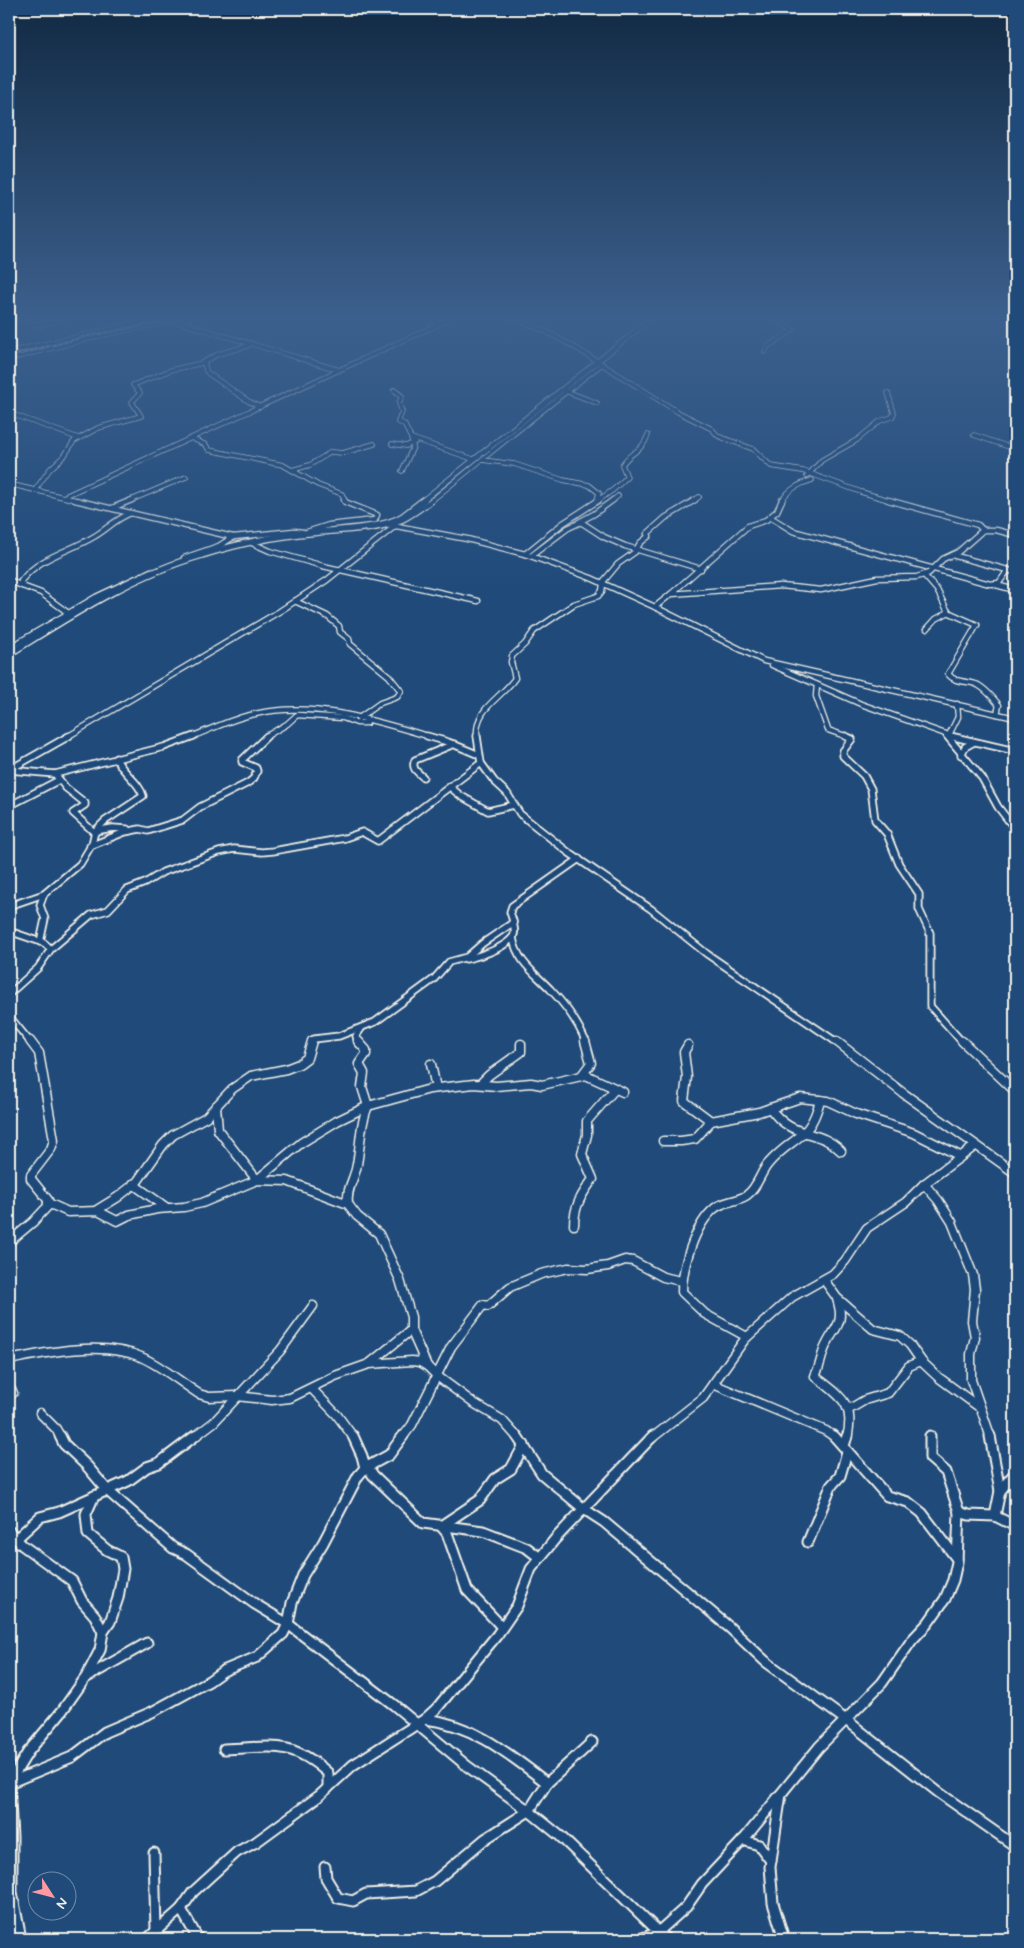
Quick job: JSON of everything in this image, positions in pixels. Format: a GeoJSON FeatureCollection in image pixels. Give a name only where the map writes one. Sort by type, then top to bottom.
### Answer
{"type":"FeatureCollection","features":[{"type":"Feature","properties":{"kind":"street"},"geometry":{"type":"LineString","coordinates":[[36,490],[50,469],[65,455],[72,442],[106,425],[142,416],[137,409]]}},
{"type":"Feature","properties":{"kind":"street"},"geometry":{"type":"LineString","coordinates":[[63,497],[256,409]]}},
{"type":"Feature","properties":{"kind":"street"},"geometry":{"type":"LineString","coordinates":[[402,409],[403,415],[398,422],[404,424],[412,440],[410,455],[402,471]]}},
{"type":"Feature","properties":{"kind":"street"},"geometry":{"type":"LineString","coordinates":[[9,484],[132,512],[233,538],[294,531],[305,532],[373,526],[402,516],[433,494],[473,459],[540,409]]}},
{"type":"Feature","properties":{"kind":"street"},"geometry":{"type":"LineString","coordinates":[[9,770],[107,714],[295,601],[341,570],[392,526],[410,518],[543,409]]}},
{"type":"Feature","properties":{"kind":"street"},"geometry":{"type":"LineString","coordinates":[[673,409],[712,429],[718,436],[753,449],[771,466],[796,469],[861,492],[978,525],[984,530],[996,530],[1015,535]]}},
{"type":"Feature","properties":{"kind":"street"},"geometry":{"type":"LineString","coordinates":[[655,607],[701,569],[748,526],[763,522],[770,517],[779,509],[780,502],[784,496],[802,483],[822,460],[837,453],[842,446],[857,440],[880,421],[892,417],[894,413],[893,409]]}},
{"type":"Feature","properties":{"kind":"street"},"geometry":{"type":"LineString","coordinates":[[9,413],[78,438]]}},
{"type":"Feature","properties":{"kind":"street"},"geometry":{"type":"LineString","coordinates":[[525,554],[584,509],[613,490],[627,477],[621,465],[626,458],[644,446],[648,435]]}},
{"type":"Feature","properties":{"kind":"street"},"geometry":{"type":"LineString","coordinates":[[974,435],[1015,449]]}},
{"type":"Feature","properties":{"kind":"street"},"geometry":{"type":"LineString","coordinates":[[9,648],[107,590],[150,571],[226,546],[252,544],[316,528],[364,523],[375,520],[377,516],[345,502],[342,494],[318,485],[283,465],[209,450],[206,445],[191,438]]}},
{"type":"Feature","properties":{"kind":"street"},"geometry":{"type":"LineString","coordinates":[[412,440],[473,459]]}},
{"type":"Feature","properties":{"kind":"street"},"geometry":{"type":"LineString","coordinates":[[392,444],[406,446],[412,440]]}},
{"type":"Feature","properties":{"kind":"street"},"geometry":{"type":"LineString","coordinates":[[292,470],[310,465],[330,452],[343,453],[374,444]]}},
{"type":"Feature","properties":{"kind":"street"},"geometry":{"type":"LineString","coordinates":[[482,460],[514,464],[563,480],[589,485],[599,492],[597,500]]}},
{"type":"Feature","properties":{"kind":"street"},"geometry":{"type":"LineString","coordinates":[[112,508],[186,477]]}},
{"type":"Feature","properties":{"kind":"street"},"geometry":{"type":"LineString","coordinates":[[802,483],[812,480]]}},
{"type":"Feature","properties":{"kind":"street"},"geometry":{"type":"LineString","coordinates":[[531,556],[618,496]]}},
{"type":"Feature","properties":{"kind":"street"},"geometry":{"type":"LineString","coordinates":[[699,497],[658,523],[647,534],[649,536],[640,543],[637,549],[618,564],[602,583],[602,591],[598,596],[574,604],[537,628],[525,644],[512,656],[511,662],[515,678],[512,684],[482,711],[479,717],[477,734],[481,763],[494,781],[507,793],[520,814],[707,954],[820,1029],[1015,1174]]}},
{"type":"Feature","properties":{"kind":"street"},"geometry":{"type":"LineString","coordinates":[[584,509],[594,514]]}},
{"type":"Feature","properties":{"kind":"street"},"geometry":{"type":"LineString","coordinates":[[22,586],[21,581],[25,573],[39,562],[93,538],[124,515],[132,512]]}},
{"type":"Feature","properties":{"kind":"street"},"geometry":{"type":"LineString","coordinates":[[770,517],[793,531],[1015,590]]}},
{"type":"Feature","properties":{"kind":"street"},"geometry":{"type":"LineString","coordinates":[[578,522],[584,523],[604,537],[701,569]]}},
{"type":"Feature","properties":{"kind":"street"},"geometry":{"type":"LineString","coordinates":[[330,530],[357,530],[392,526],[467,538],[525,554],[602,583],[764,661],[870,708],[947,734],[1015,751]]}},
{"type":"Feature","properties":{"kind":"street"},"geometry":{"type":"LineString","coordinates":[[671,594],[781,586],[822,590],[877,578],[910,578],[924,575],[943,559],[960,551],[984,530]]}},
{"type":"Feature","properties":{"kind":"street"},"geometry":{"type":"LineString","coordinates":[[9,654],[99,599],[169,567],[226,546],[233,538]]}},
{"type":"Feature","properties":{"kind":"street"},"geometry":{"type":"LineString","coordinates":[[252,544],[341,570],[478,601]]}},
{"type":"Feature","properties":{"kind":"street"},"geometry":{"type":"LineString","coordinates":[[952,555],[1015,572]]}},
{"type":"Feature","properties":{"kind":"street"},"geometry":{"type":"LineString","coordinates":[[996,585],[1002,580],[1008,570]]}},
{"type":"Feature","properties":{"kind":"street"},"geometry":{"type":"LineString","coordinates":[[924,575],[927,581],[936,589],[942,604],[948,612],[974,622],[977,625],[975,631],[953,661],[948,674],[955,680],[975,684],[983,690],[999,705],[997,714]]}},
{"type":"Feature","properties":{"kind":"street"},"geometry":{"type":"LineString","coordinates":[[9,580],[41,593],[67,612]]}},
{"type":"Feature","properties":{"kind":"street"},"geometry":{"type":"LineString","coordinates":[[295,601],[327,616],[339,626],[340,632],[349,639],[350,644],[389,676],[401,691],[397,698],[380,703],[359,718]]}},
{"type":"Feature","properties":{"kind":"street"},"geometry":{"type":"LineString","coordinates":[[927,629],[936,619],[948,612]]}},
{"type":"Feature","properties":{"kind":"street"},"geometry":{"type":"LineString","coordinates":[[764,661],[1015,718]]}},
{"type":"Feature","properties":{"kind":"street"},"geometry":{"type":"LineString","coordinates":[[817,685],[816,696],[828,730],[852,739],[843,751],[843,756],[864,776],[871,789],[876,820],[887,834],[899,864],[912,880],[919,894],[919,908],[930,933],[930,1006],[970,1050],[1015,1091]]}},
{"type":"Feature","properties":{"kind":"street"},"geometry":{"type":"LineString","coordinates":[[947,734],[958,717],[957,704]]}},
{"type":"Feature","properties":{"kind":"street"},"geometry":{"type":"LineString","coordinates":[[9,770],[55,774],[164,747],[253,714],[302,709],[379,723],[454,744],[479,755]]}},
{"type":"Feature","properties":{"kind":"street"},"geometry":{"type":"LineString","coordinates":[[264,712],[296,716],[333,717],[357,723],[379,723]]}},
{"type":"Feature","properties":{"kind":"street"},"geometry":{"type":"LineString","coordinates":[[90,846],[131,830],[140,829],[148,831],[183,820],[200,807],[248,783],[254,778],[257,771],[256,768],[242,762],[242,760],[262,740],[296,716]]}},
{"type":"Feature","properties":{"kind":"street"},"geometry":{"type":"LineString","coordinates":[[947,734],[961,755],[982,778],[998,807],[1015,829]]}},
{"type":"Feature","properties":{"kind":"street"},"geometry":{"type":"LineString","coordinates":[[961,755],[965,747],[974,742]]}},
{"type":"Feature","properties":{"kind":"street"},"geometry":{"type":"LineString","coordinates":[[423,777],[414,769],[413,764],[415,760],[454,744]]}},
{"type":"Feature","properties":{"kind":"street"},"geometry":{"type":"LineString","coordinates":[[9,906],[44,894],[80,864],[95,832],[111,816],[143,796],[141,789],[121,771],[116,758]]}},
{"type":"Feature","properties":{"kind":"street"},"geometry":{"type":"LineString","coordinates":[[9,994],[29,977],[51,949],[91,915],[108,910],[127,890],[180,864],[234,849],[262,852],[273,851],[345,838],[362,832],[378,840],[481,763]]}},
{"type":"Feature","properties":{"kind":"street"},"geometry":{"type":"LineString","coordinates":[[55,774],[66,788],[85,803],[85,805],[73,813],[95,832]]}},
{"type":"Feature","properties":{"kind":"street"},"geometry":{"type":"LineString","coordinates":[[9,806],[60,780]]}},
{"type":"Feature","properties":{"kind":"street"},"geometry":{"type":"LineString","coordinates":[[450,787],[461,796],[488,811],[514,805]]}},
{"type":"Feature","properties":{"kind":"street"},"geometry":{"type":"LineString","coordinates":[[95,832],[113,828],[131,830]]}},
{"type":"Feature","properties":{"kind":"street"},"geometry":{"type":"LineString","coordinates":[[579,859],[512,906],[510,912],[515,931],[513,936],[514,945],[528,969],[552,991],[578,1026],[591,1058],[591,1063],[582,1075]]}},
{"type":"Feature","properties":{"kind":"street"},"geometry":{"type":"LineString","coordinates":[[40,942],[45,919],[40,905],[44,894]]}},
{"type":"Feature","properties":{"kind":"street"},"geometry":{"type":"LineString","coordinates":[[1015,918],[1015,968]]}},
{"type":"Feature","properties":{"kind":"street"},"geometry":{"type":"LineString","coordinates":[[462,959],[513,922]]}},
{"type":"Feature","properties":{"kind":"street"},"geometry":{"type":"LineString","coordinates":[[9,931],[40,942],[51,949]]}},
{"type":"Feature","properties":{"kind":"street"},"geometry":{"type":"LineString","coordinates":[[9,1016],[39,1053],[54,1140],[50,1149],[34,1169],[31,1179],[48,1203],[64,1212],[97,1210],[114,1201],[146,1172],[169,1138],[202,1120],[230,1091],[253,1075],[277,1072],[305,1061],[314,1039],[339,1036],[362,1028],[384,1016],[434,979],[449,962],[486,955],[513,936]]}},
{"type":"Feature","properties":{"kind":"street"},"geometry":{"type":"LineString","coordinates":[[362,1028],[356,1036],[358,1043],[366,1050],[366,1054],[359,1066],[364,1073],[362,1087],[368,1106],[364,1115],[356,1170],[347,1196],[348,1204],[357,1216],[378,1234],[400,1280],[410,1316],[411,1330],[427,1366]]}},
{"type":"Feature","properties":{"kind":"street"},"geometry":{"type":"LineString","coordinates":[[480,1084],[486,1076],[509,1064],[522,1052],[521,1044]]}},
{"type":"Feature","properties":{"kind":"street"},"geometry":{"type":"LineString","coordinates":[[688,1045],[684,1052],[687,1077],[684,1101],[711,1121]]}},
{"type":"Feature","properties":{"kind":"street"},"geometry":{"type":"LineString","coordinates":[[430,1064],[435,1077],[436,1088]]}},
{"type":"Feature","properties":{"kind":"street"},"geometry":{"type":"LineString","coordinates":[[97,1210],[117,1221],[129,1215],[202,1203],[257,1180],[301,1143],[337,1121],[368,1106],[436,1088],[480,1084],[496,1086],[531,1083],[542,1085],[582,1075],[589,1076],[623,1092]]}},
{"type":"Feature","properties":{"kind":"street"},"geometry":{"type":"LineString","coordinates":[[574,1225],[574,1211],[580,1197],[593,1179],[582,1154],[587,1135],[587,1121],[615,1089]]}},
{"type":"Feature","properties":{"kind":"street"},"geometry":{"type":"LineString","coordinates":[[663,1141],[692,1140],[698,1137],[705,1126],[711,1121],[744,1116],[800,1098],[828,1101],[856,1114],[914,1133],[960,1156]]}},
{"type":"Feature","properties":{"kind":"street"},"geometry":{"type":"LineString","coordinates":[[747,1337],[706,1314],[682,1292],[681,1282],[690,1250],[709,1214],[720,1205],[738,1200],[747,1195],[754,1188],[766,1166],[776,1154],[803,1134],[814,1121],[820,1100]]}},
{"type":"Feature","properties":{"kind":"street"},"geometry":{"type":"LineString","coordinates":[[216,1106],[218,1130],[257,1180]]}},
{"type":"Feature","properties":{"kind":"street"},"geometry":{"type":"LineString","coordinates":[[770,1108],[780,1122],[792,1130],[831,1142],[841,1151]]}},
{"type":"Feature","properties":{"kind":"street"},"geometry":{"type":"LineString","coordinates":[[147,1939],[181,1909],[193,1892],[237,1852],[256,1842],[328,1788],[366,1755],[416,1725],[438,1708],[517,1606],[526,1580],[540,1558],[658,1431],[703,1398],[747,1337],[792,1297],[833,1274],[845,1261],[867,1228],[907,1202],[924,1184],[975,1146]]}},
{"type":"Feature","properties":{"kind":"street"},"geometry":{"type":"LineString","coordinates":[[257,1180],[287,1181],[348,1204]]}},
{"type":"Feature","properties":{"kind":"street"},"geometry":{"type":"LineString","coordinates":[[133,1184],[158,1204],[169,1208]]}},
{"type":"Feature","properties":{"kind":"street"},"geometry":{"type":"LineString","coordinates":[[924,1184],[938,1200],[952,1222],[973,1275],[975,1289],[972,1321],[975,1337],[971,1354],[971,1380],[992,1442],[1000,1491],[996,1516]]}},
{"type":"Feature","properties":{"kind":"street"},"geometry":{"type":"LineString","coordinates":[[9,1242],[39,1216],[48,1203]]}},
{"type":"Feature","properties":{"kind":"street"},"geometry":{"type":"LineString","coordinates":[[9,1782],[72,1757],[105,1732],[152,1712],[209,1681],[223,1671],[257,1657],[283,1634],[288,1624],[292,1603],[303,1575],[324,1543],[358,1476],[366,1467],[389,1455],[412,1426],[451,1347],[483,1305],[488,1306],[510,1287],[530,1278],[568,1268],[587,1269],[608,1266],[628,1260],[663,1277],[681,1282]]}},
{"type":"Feature","properties":{"kind":"street"},"geometry":{"type":"LineString","coordinates":[[824,1280],[837,1298],[873,1329],[900,1336],[910,1345],[921,1361],[938,1377],[979,1407]]}},
{"type":"Feature","properties":{"kind":"street"},"geometry":{"type":"LineString","coordinates":[[808,1542],[831,1486],[840,1476],[847,1438],[848,1410],[846,1402],[839,1394],[815,1376],[822,1361],[823,1351],[838,1330],[842,1320],[842,1311],[837,1298]]}},
{"type":"Feature","properties":{"kind":"street"},"geometry":{"type":"LineString","coordinates":[[16,1539],[40,1517],[59,1512],[108,1491],[128,1481],[147,1467],[159,1463],[214,1422],[236,1396],[280,1351],[313,1306]]}},
{"type":"Feature","properties":{"kind":"street"},"geometry":{"type":"LineString","coordinates":[[369,1364],[411,1330]]}},
{"type":"Feature","properties":{"kind":"street"},"geometry":{"type":"LineString","coordinates":[[9,1360],[65,1351],[122,1351],[140,1356],[199,1394],[216,1397],[236,1396],[272,1400],[290,1398],[312,1389],[335,1376],[369,1364],[420,1362],[472,1402],[502,1420],[524,1445],[534,1464],[542,1474],[584,1509],[604,1522],[730,1628],[765,1661],[846,1720],[938,1792],[1015,1846]]}},
{"type":"Feature","properties":{"kind":"street"},"geometry":{"type":"LineString","coordinates":[[848,1410],[866,1400],[888,1393],[909,1366],[921,1361]]}},
{"type":"Feature","properties":{"kind":"street"},"geometry":{"type":"LineString","coordinates":[[713,1384],[826,1432],[839,1440],[887,1496],[908,1502],[922,1513],[941,1535],[957,1559]]}},
{"type":"Feature","properties":{"kind":"street"},"geometry":{"type":"LineString","coordinates":[[312,1389],[346,1426],[363,1455],[366,1467],[423,1522],[483,1531],[527,1548],[540,1558]]}},
{"type":"Feature","properties":{"kind":"street"},"geometry":{"type":"LineString","coordinates":[[40,1413],[56,1429],[64,1444],[87,1466],[108,1491],[173,1548],[186,1554],[255,1604],[288,1624],[394,1706],[467,1766],[530,1811],[560,1836],[661,1936]]}},
{"type":"Feature","properties":{"kind":"street"},"geometry":{"type":"LineString","coordinates":[[640,1939],[642,1937],[661,1936],[686,1907],[702,1884],[743,1840],[819,1747],[882,1683],[912,1640],[928,1624],[945,1599],[953,1580],[957,1559],[959,1512],[946,1472],[930,1458],[930,1436]]}},
{"type":"Feature","properties":{"kind":"street"},"geometry":{"type":"LineString","coordinates":[[441,1526],[480,1500],[495,1479],[511,1469],[524,1445]]}},
{"type":"Feature","properties":{"kind":"street"},"geometry":{"type":"LineString","coordinates":[[1000,1491],[1015,1472]]}},
{"type":"Feature","properties":{"kind":"street"},"geometry":{"type":"LineString","coordinates":[[22,1939],[12,1892],[12,1836],[9,1782],[28,1752],[62,1711],[86,1677],[100,1650],[103,1632],[114,1614],[123,1569],[121,1557],[107,1550],[88,1534],[86,1514],[94,1496]]}},
{"type":"Feature","properties":{"kind":"street"},"geometry":{"type":"LineString","coordinates":[[959,1512],[969,1515],[996,1516],[1015,1526]]}},
{"type":"Feature","properties":{"kind":"street"},"geometry":{"type":"LineString","coordinates":[[441,1526],[447,1532],[467,1590],[502,1627]]}},
{"type":"Feature","properties":{"kind":"street"},"geometry":{"type":"LineString","coordinates":[[9,1531],[42,1561],[72,1581],[82,1601],[99,1622],[103,1632]]}},
{"type":"Feature","properties":{"kind":"street"},"geometry":{"type":"LineString","coordinates":[[86,1677],[147,1643]]}},
{"type":"Feature","properties":{"kind":"street"},"geometry":{"type":"LineString","coordinates":[[425,1719],[450,1722],[465,1729],[500,1749],[547,1783]]}},
{"type":"Feature","properties":{"kind":"street"},"geometry":{"type":"LineString","coordinates":[[324,1867],[326,1878],[338,1898],[353,1901],[366,1894],[416,1891],[435,1881],[485,1839],[530,1811],[547,1783],[592,1742]]}},
{"type":"Feature","properties":{"kind":"street"},"geometry":{"type":"LineString","coordinates":[[224,1749],[244,1750],[272,1746],[296,1750],[314,1758],[328,1773],[328,1788]]}},
{"type":"Feature","properties":{"kind":"street"},"geometry":{"type":"LineString","coordinates":[[782,1793],[771,1861],[773,1903],[784,1939]]}},
{"type":"Feature","properties":{"kind":"street"},"geometry":{"type":"LineString","coordinates":[[743,1840],[759,1845],[771,1861]]}},
{"type":"Feature","properties":{"kind":"street"},"geometry":{"type":"LineString","coordinates":[[154,1853],[156,1930]]}},
{"type":"Feature","properties":{"kind":"street"},"geometry":{"type":"LineString","coordinates":[[181,1909],[198,1939]]}}]}
